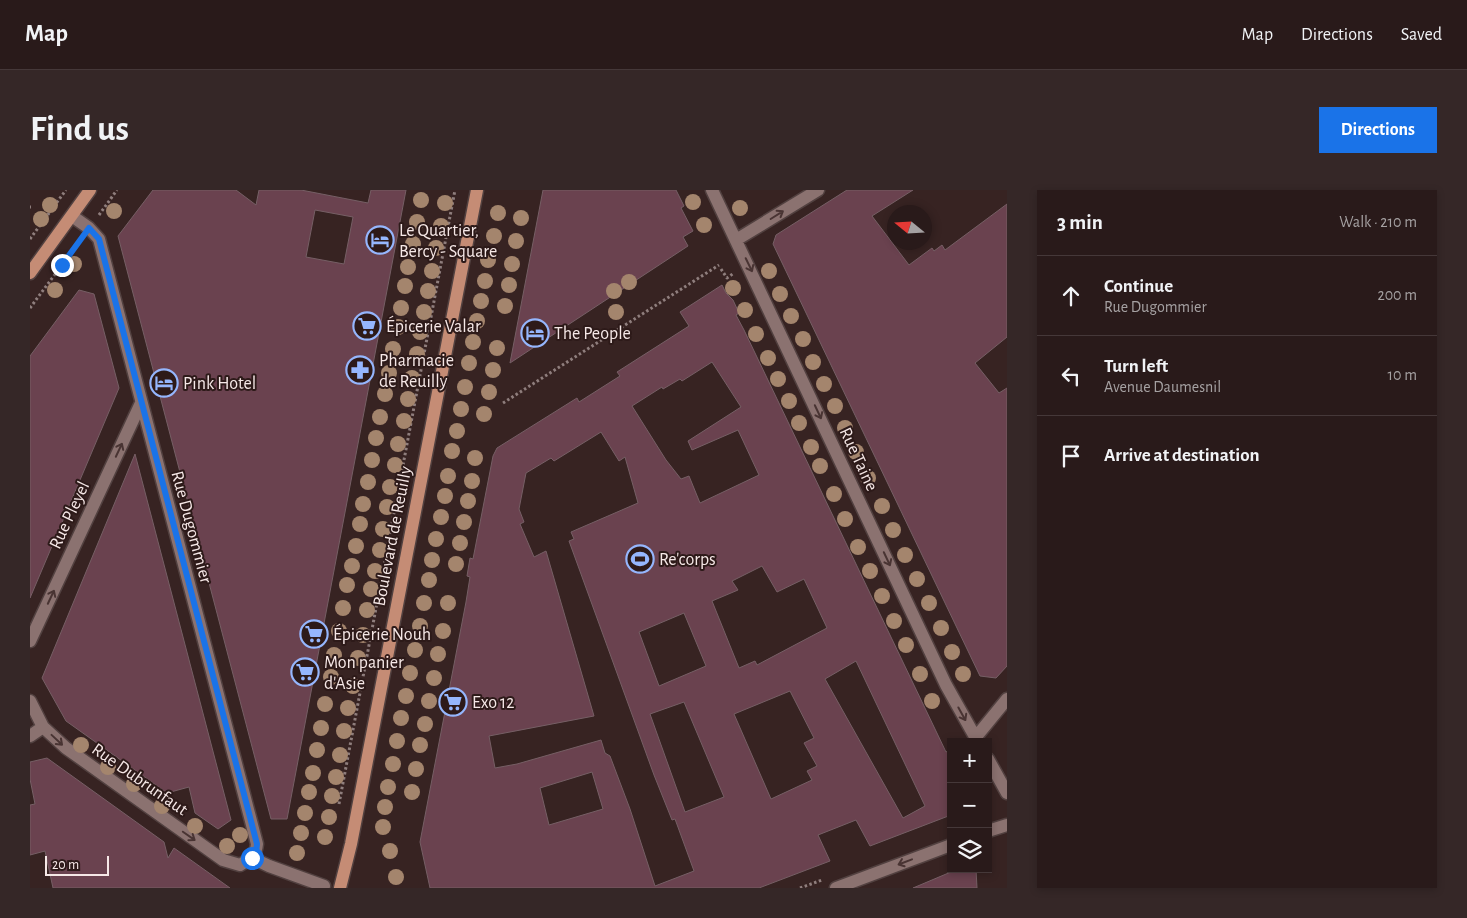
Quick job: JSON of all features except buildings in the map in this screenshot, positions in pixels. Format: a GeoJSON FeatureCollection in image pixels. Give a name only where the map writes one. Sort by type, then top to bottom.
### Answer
{"type":"FeatureCollection","features":[{"type":"Feature","properties":{"kind":"main road"},"geometry":{"type":"LineString","coordinates":[[30,273],[90,190]]}},
{"type":"Feature","properties":{"kind":"main road","name":"Boulevard de Reuilly"},"geometry":{"type":"LineString","coordinates":[[340,888],[351,844],[477,190]]}},
{"type":"Feature","properties":{"kind":"street","name":"Rue Taine"},"geometry":{"type":"LineString","coordinates":[[712,190],[946,686],[976,738]]}},
{"type":"Feature","properties":{"kind":"street"},"geometry":{"type":"LineString","coordinates":[[736,240],[818,190]]}},
{"type":"Feature","properties":{"kind":"street","name":"Rue Dugommier"},"geometry":{"type":"LineString","coordinates":[[72,216],[89,228],[99,239],[257,844],[256,852],[249,860]]}},
{"type":"Feature","properties":{"kind":"street","name":"Rue Pleyel"},"geometry":{"type":"LineString","coordinates":[[30,641],[141,403]]}},
{"type":"Feature","properties":{"kind":"street"},"geometry":{"type":"LineString","coordinates":[[978,738],[1007,699]]}},
{"type":"Feature","properties":{"kind":"street","name":"Rue Dubrunfaut"},"geometry":{"type":"LineString","coordinates":[[30,701],[43,727],[66,748],[223,860],[240,865],[249,860]]}},
{"type":"Feature","properties":{"kind":"street"},"geometry":{"type":"LineString","coordinates":[[30,736],[43,727]]}},
{"type":"Feature","properties":{"kind":"street"},"geometry":{"type":"LineString","coordinates":[[992,766],[1007,793]]}},
{"type":"Feature","properties":{"kind":"street"},"geometry":{"type":"LineString","coordinates":[[992,831],[1007,825]]}},
{"type":"Feature","properties":{"kind":"street"},"geometry":{"type":"LineString","coordinates":[[836,888],[947,846]]}},
{"type":"Feature","properties":{"kind":"street"},"geometry":{"type":"LineString","coordinates":[[249,860],[324,886]]}},
{"type":"Feature","properties":{"kind":"path"},"geometry":{"type":"LineString","coordinates":[[30,238],[66,190]]}},
{"type":"Feature","properties":{"kind":"path"},"geometry":{"type":"LineString","coordinates":[[30,308],[117,190]]}},
{"type":"Feature","properties":{"kind":"path","name":"Boulevard de Reuilly"},"geometry":{"type":"LineString","coordinates":[[338,809],[455,190]]}},
{"type":"Feature","properties":{"kind":"path"},"geometry":{"type":"LineString","coordinates":[[503,403],[720,267],[727,278],[734,273]]}},
{"type":"Feature","properties":{"kind":"place","name":"Le Quartier, Bercy - Square"},"geometry":{"type":"Point","coordinates":[380,240]}},
{"type":"Feature","properties":{"kind":"place","name":"Épicerie Valar"},"geometry":{"type":"Point","coordinates":[367,326]}},
{"type":"Feature","properties":{"kind":"place","name":"The People"},"geometry":{"type":"Point","coordinates":[535,333]}},
{"type":"Feature","properties":{"kind":"place","name":"Pharmacie de Reuilly"},"geometry":{"type":"Point","coordinates":[360,370]}},
{"type":"Feature","properties":{"kind":"place","name":"Pink Hotel"},"geometry":{"type":"Point","coordinates":[164,383]}},
{"type":"Feature","properties":{"kind":"place","name":"Re'corps"},"geometry":{"type":"Point","coordinates":[640,559]}},
{"type":"Feature","properties":{"kind":"place","name":"Épicerie Nouh"},"geometry":{"type":"Point","coordinates":[314,634]}},
{"type":"Feature","properties":{"kind":"place","name":"Mon panier d'Asie"},"geometry":{"type":"Point","coordinates":[305,672]}},
{"type":"Feature","properties":{"kind":"place","name":"Exo 12"},"geometry":{"type":"Point","coordinates":[453,702]}},
{"type":"Feature","properties":{"kind":"route"},"geometry":{"type":"LineString","coordinates":[[62,265],[89,228],[99,239],[257,844],[256,852],[252,858]]}}]}
